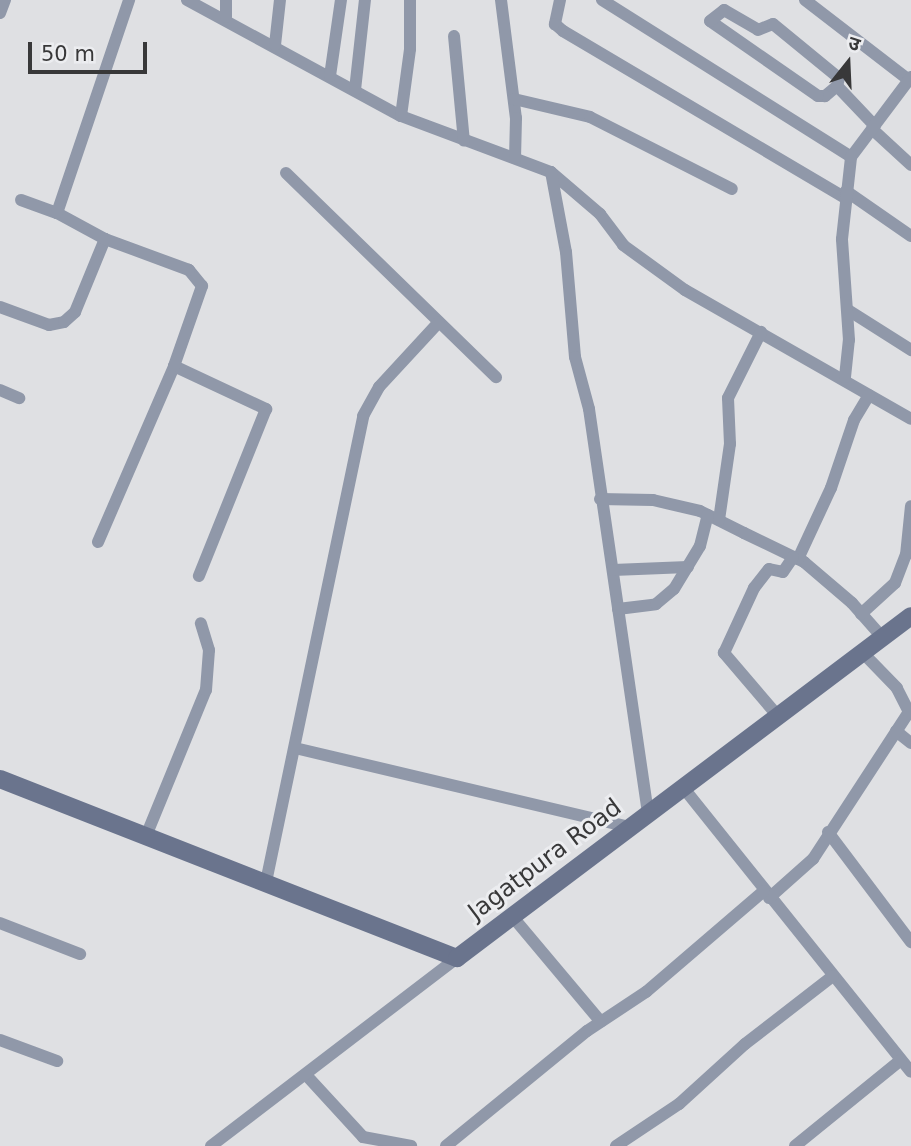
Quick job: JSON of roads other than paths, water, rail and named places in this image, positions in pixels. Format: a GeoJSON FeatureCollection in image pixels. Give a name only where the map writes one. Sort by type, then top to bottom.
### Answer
{"type":"FeatureCollection","features":[{"type":"Feature","properties":{"kind":"street"},"geometry":{"type":"LineString","coordinates":[[0,13],[5,0]]}},
{"type":"Feature","properties":{"kind":"street"},"geometry":{"type":"LineString","coordinates":[[57,213],[129,0]]}},
{"type":"Feature","properties":{"kind":"street"},"geometry":{"type":"LineString","coordinates":[[187,0],[226,18],[401,117],[551,172],[600,215],[623,245],[685,290],[845,377],[869,395],[911,419]]}},
{"type":"Feature","properties":{"kind":"street"},"geometry":{"type":"LineString","coordinates":[[226,0],[226,18]]}},
{"type":"Feature","properties":{"kind":"street"},"geometry":{"type":"LineString","coordinates":[[275,45],[280,0]]}},
{"type":"Feature","properties":{"kind":"street"},"geometry":{"type":"LineString","coordinates":[[330,76],[341,0]]}},
{"type":"Feature","properties":{"kind":"street"},"geometry":{"type":"LineString","coordinates":[[355,90],[365,0]]}},
{"type":"Feature","properties":{"kind":"street"},"geometry":{"type":"LineString","coordinates":[[401,117],[410,49],[410,0]]}},
{"type":"Feature","properties":{"kind":"street"},"geometry":{"type":"LineString","coordinates":[[502,0],[514,99],[515,158]]}},
{"type":"Feature","properties":{"kind":"street"},"geometry":{"type":"LineString","coordinates":[[560,0],[555,24],[563,31],[845,194],[911,236]]}},
{"type":"Feature","properties":{"kind":"street"},"geometry":{"type":"LineString","coordinates":[[602,0],[851,157]]}},
{"type":"Feature","properties":{"kind":"street"},"geometry":{"type":"LineString","coordinates":[[805,0],[910,79],[851,157],[845,194],[841,268],[848,310],[845,377]]}},
{"type":"Feature","properties":{"kind":"street"},"geometry":{"type":"LineString","coordinates":[[724,10],[758,30],[773,24],[839,78],[837,86],[825,96],[818,96],[710,21],[724,10]]}},
{"type":"Feature","properties":{"kind":"street"},"geometry":{"type":"LineString","coordinates":[[454,36],[464,141]]}},
{"type":"Feature","properties":{"kind":"street"},"geometry":{"type":"LineString","coordinates":[[837,86],[911,166]]}},
{"type":"Feature","properties":{"kind":"street"},"geometry":{"type":"LineString","coordinates":[[514,99],[590,117],[732,189]]}},
{"type":"Feature","properties":{"kind":"street"},"geometry":{"type":"LineString","coordinates":[[551,172],[648,812]]}},
{"type":"Feature","properties":{"kind":"street"},"geometry":{"type":"LineString","coordinates":[[286,173],[496,377]]}},
{"type":"Feature","properties":{"kind":"street"},"geometry":{"type":"LineString","coordinates":[[21,200],[57,213],[105,239],[189,270],[202,286],[174,366],[98,542]]}},
{"type":"Feature","properties":{"kind":"street"},"geometry":{"type":"LineString","coordinates":[[0,307],[48,325],[64,322],[75,312],[105,239]]}},
{"type":"Feature","properties":{"kind":"street"},"geometry":{"type":"LineString","coordinates":[[848,310],[911,350]]}},
{"type":"Feature","properties":{"kind":"street"},"geometry":{"type":"LineString","coordinates":[[266,882],[363,416],[379,387],[439,322]]}},
{"type":"Feature","properties":{"kind":"street"},"geometry":{"type":"LineString","coordinates":[[618,609],[656,604],[674,589],[700,546],[713,518],[730,444],[728,398],[761,332]]}},
{"type":"Feature","properties":{"kind":"street"},"geometry":{"type":"LineString","coordinates":[[174,366],[266,409],[199,576]]}},
{"type":"Feature","properties":{"kind":"street"},"geometry":{"type":"LineString","coordinates":[[0,390],[19,398]]}},
{"type":"Feature","properties":{"kind":"street"},"geometry":{"type":"LineString","coordinates":[[777,715],[724,653],[754,588],[769,569],[783,572],[795,558],[831,488],[845,441],[869,395]]}},
{"type":"Feature","properties":{"kind":"street"},"geometry":{"type":"LineString","coordinates":[[600,499],[653,500],[713,518],[795,558],[861,614],[882,637]]}},
{"type":"Feature","properties":{"kind":"street"},"geometry":{"type":"LineString","coordinates":[[861,614],[895,583],[906,555],[911,506]]}},
{"type":"Feature","properties":{"kind":"street"},"geometry":{"type":"LineString","coordinates":[[613,570],[688,567]]}},
{"type":"Feature","properties":{"kind":"street","name":"Jagatpura Road"},"geometry":{"type":"LineString","coordinates":[[211,1146],[307,1076],[682,786],[911,616]]}},
{"type":"Feature","properties":{"kind":"street"},"geometry":{"type":"LineString","coordinates":[[146,836],[206,690],[209,650],[201,623]]}},
{"type":"Feature","properties":{"kind":"street"},"geometry":{"type":"LineString","coordinates":[[446,1146],[601,1022],[646,992],[813,859],[828,832],[909,712],[897,688],[862,652]]}},
{"type":"Feature","properties":{"kind":"street"},"geometry":{"type":"LineString","coordinates":[[895,731],[911,743]]}},
{"type":"Feature","properties":{"kind":"street"},"geometry":{"type":"LineString","coordinates":[[295,748],[630,827]]}},
{"type":"Feature","properties":{"kind":"street"},"geometry":{"type":"LineString","coordinates":[[0,779],[457,958]]}},
{"type":"Feature","properties":{"kind":"street"},"geometry":{"type":"LineString","coordinates":[[682,786],[911,1072]]}},
{"type":"Feature","properties":{"kind":"street"},"geometry":{"type":"LineString","coordinates":[[828,832],[911,940]]}},
{"type":"Feature","properties":{"kind":"street"},"geometry":{"type":"LineString","coordinates":[[512,916],[601,1022]]}},
{"type":"Feature","properties":{"kind":"street"},"geometry":{"type":"LineString","coordinates":[[0,923],[80,954]]}},
{"type":"Feature","properties":{"kind":"street"},"geometry":{"type":"LineString","coordinates":[[617,1146],[678,1104],[745,1044],[833,976]]}},
{"type":"Feature","properties":{"kind":"street"},"geometry":{"type":"LineString","coordinates":[[0,1040],[57,1061]]}},
{"type":"Feature","properties":{"kind":"street"},"geometry":{"type":"LineString","coordinates":[[795,1146],[901,1060]]}},
{"type":"Feature","properties":{"kind":"street"},"geometry":{"type":"LineString","coordinates":[[307,1076],[366,1141],[411,1146]]}}]}
